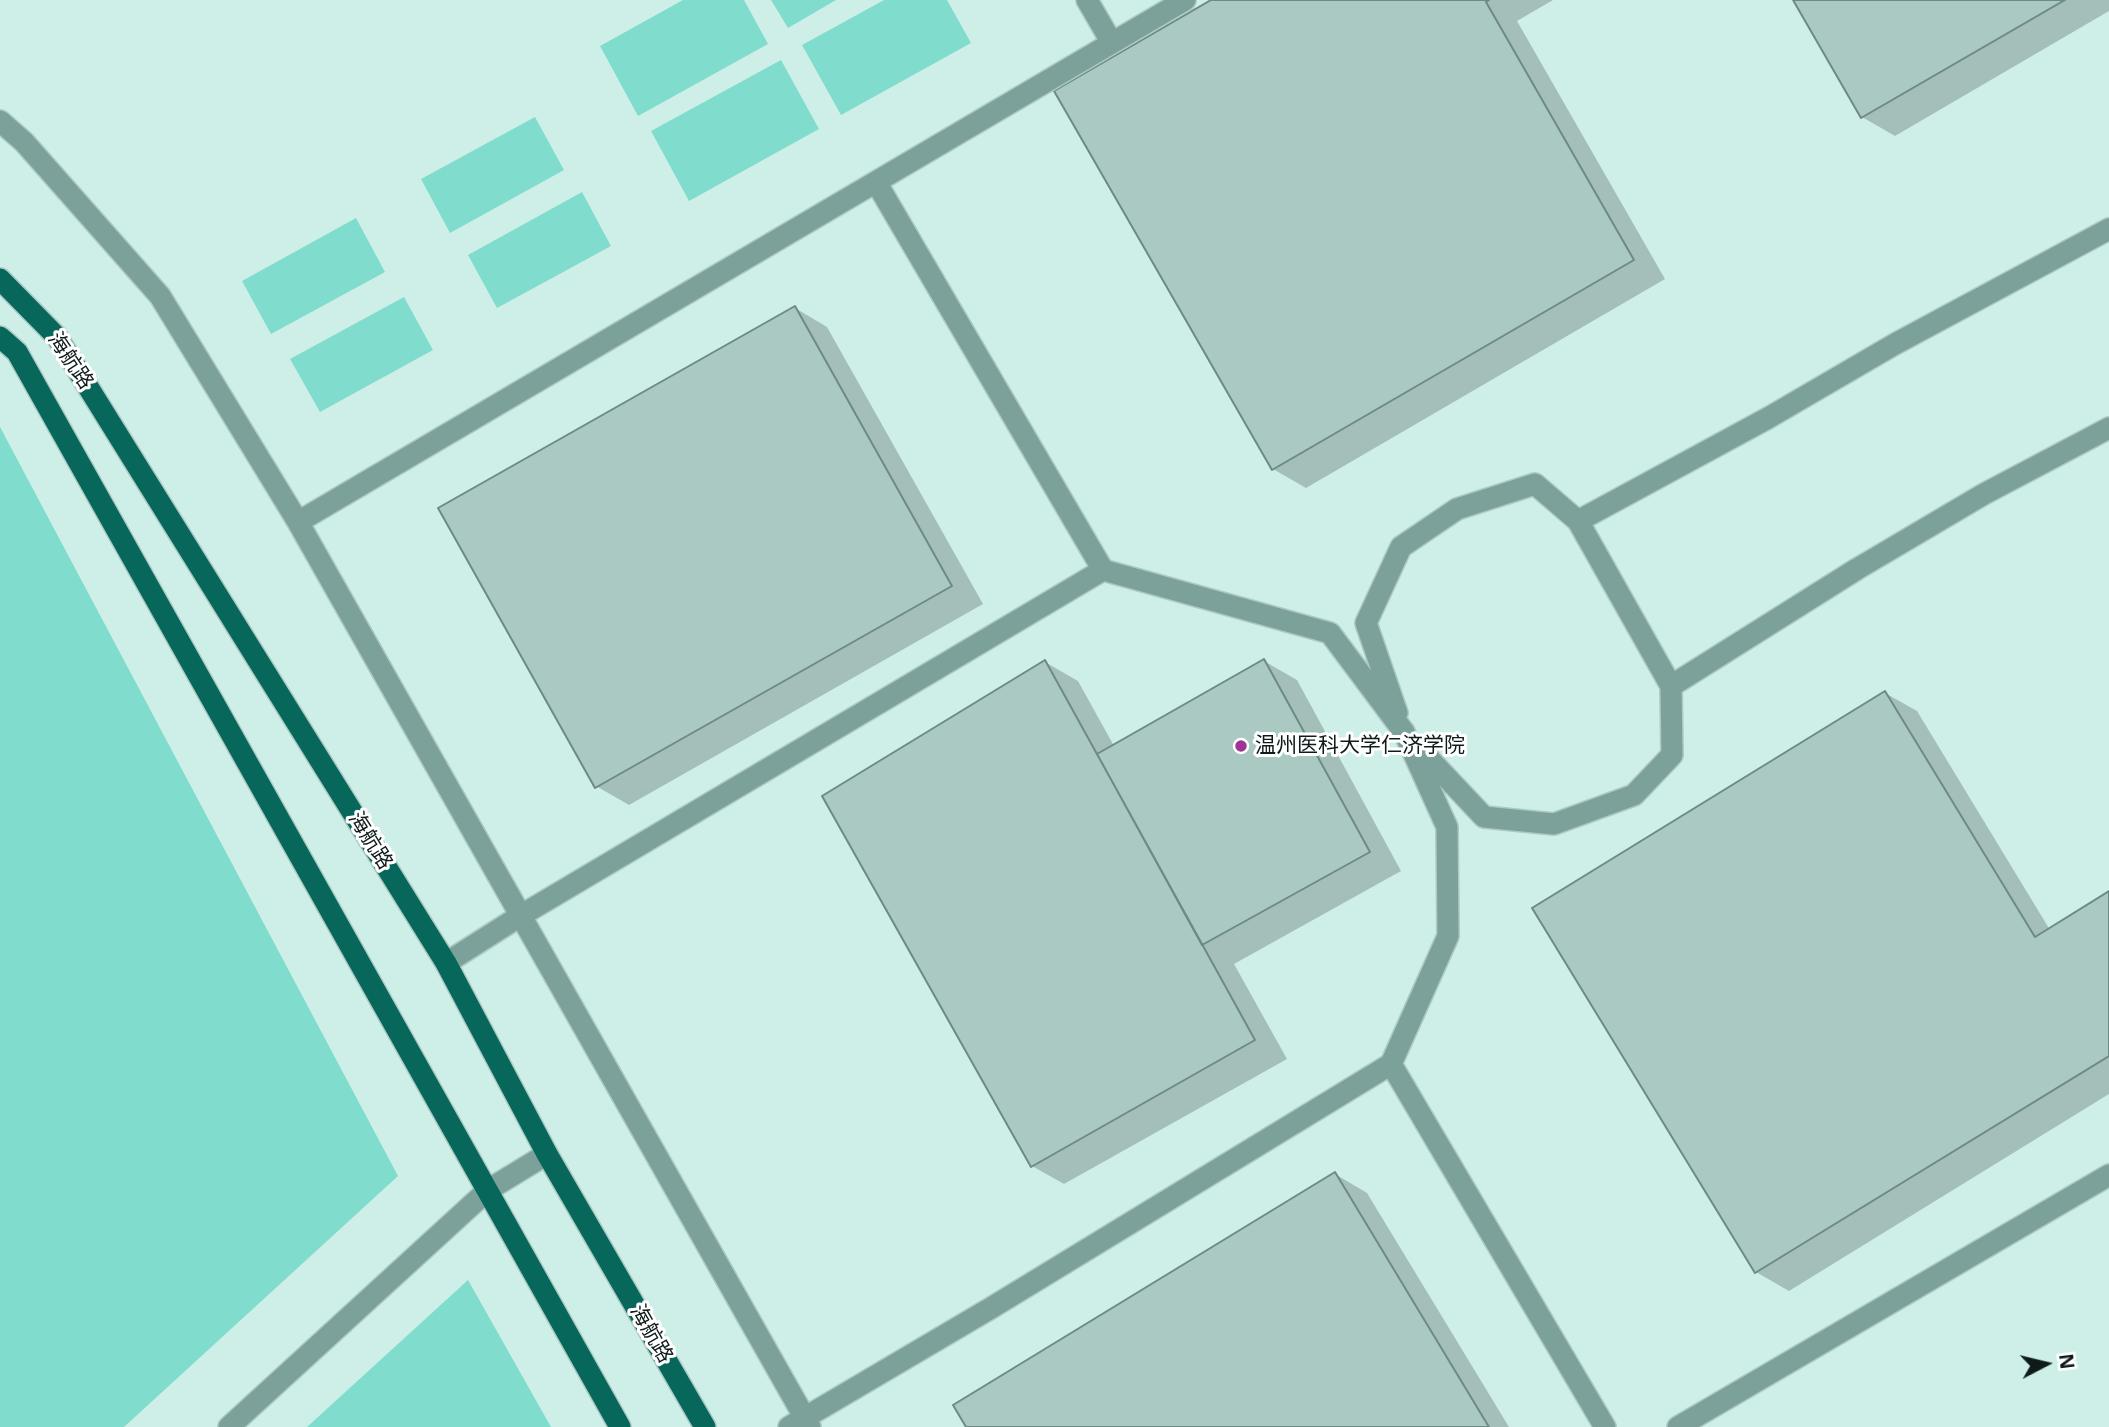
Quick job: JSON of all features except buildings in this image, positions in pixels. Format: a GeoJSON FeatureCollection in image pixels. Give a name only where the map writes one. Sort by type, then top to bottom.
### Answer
{"type":"FeatureCollection","features":[{"type":"Feature","properties":{"kind":"main road","name":"海航路"},"geometry":{"type":"LineString","coordinates":[[0,279],[57,337],[446,963],[547,1154],[705,1427]]}},
{"type":"Feature","properties":{"kind":"main road","name":"海航路"},"geometry":{"type":"LineString","coordinates":[[0,337],[17,352],[620,1427]]}},
{"type":"Feature","properties":{"kind":"street"},"geometry":{"type":"LineString","coordinates":[[1087,0],[1112,43]]}},
{"type":"Feature","properties":{"kind":"street"},"geometry":{"type":"LineString","coordinates":[[298,522],[1185,0]]}},
{"type":"Feature","properties":{"kind":"street"},"geometry":{"type":"LineString","coordinates":[[0,121],[24,142],[160,296],[298,522],[801,1424],[1391,1064],[1448,936],[1447,827],[1404,732],[1366,623],[1401,547],[1457,509],[1535,484],[1578,521],[1671,686],[1672,755],[1634,795],[1554,824],[1484,817],[1404,732],[1330,633],[1103,570],[876,182]]}},
{"type":"Feature","properties":{"kind":"street"},"geometry":{"type":"LineString","coordinates":[[1578,521],[1768,418],[1895,344],[2109,229]]}},
{"type":"Feature","properties":{"kind":"street"},"geometry":{"type":"LineString","coordinates":[[1671,686],[1857,569],[1984,494],[2109,428]]}},
{"type":"Feature","properties":{"kind":"street"},"geometry":{"type":"LineString","coordinates":[[446,963],[520,916],[1103,570]]}},
{"type":"Feature","properties":{"kind":"street"},"geometry":{"type":"LineString","coordinates":[[1391,1064],[1605,1427]]}},
{"type":"Feature","properties":{"kind":"street"},"geometry":{"type":"LineString","coordinates":[[229,1427],[488,1190],[547,1154]]}},
{"type":"Feature","properties":{"kind":"street"},"geometry":{"type":"LineString","coordinates":[[1678,1427],[2109,1175]]}},
{"type":"Feature","properties":{"kind":"green space"},"geometry":{"type":"Polygon","coordinates":[[[683,0],[744,0],[768,44],[638,116],[600,46],[683,0]]]}},
{"type":"Feature","properties":{"kind":"green space"},"geometry":{"type":"Polygon","coordinates":[[[771,0],[836,0],[788,28],[771,0]]]}},
{"type":"Feature","properties":{"kind":"green space"},"geometry":{"type":"Polygon","coordinates":[[[884,0],[947,0],[971,43],[841,115],[802,45],[884,0]]]}},
{"type":"Feature","properties":{"kind":"green space"},"geometry":{"type":"Polygon","coordinates":[[[781,60],[819,129],[689,201],[651,131],[781,60]]]}},
{"type":"Feature","properties":{"kind":"green space"},"geometry":{"type":"Polygon","coordinates":[[[535,117],[564,170],[450,233],[421,179],[535,117]]]}},
{"type":"Feature","properties":{"kind":"green space"},"geometry":{"type":"Polygon","coordinates":[[[582,192],[611,246],[497,308],[468,255],[582,192]]]}},
{"type":"Feature","properties":{"kind":"green space"},"geometry":{"type":"Polygon","coordinates":[[[356,218],[385,272],[271,334],[242,281],[356,218]]]}},
{"type":"Feature","properties":{"kind":"green space"},"geometry":{"type":"Polygon","coordinates":[[[404,297],[433,350],[320,412],[290,359],[404,297]]]}},
{"type":"Feature","properties":{"kind":"green space"},"geometry":{"type":"Polygon","coordinates":[[[0,427],[398,1176],[124,1427],[0,1427],[0,427]]]}},
{"type":"Feature","properties":{"kind":"green space"},"geometry":{"type":"Polygon","coordinates":[[[468,1280],[551,1427],[307,1427],[468,1280]]]}},
{"type":"Feature","properties":{"kind":"place","name":"温州医科大学仁济学院"},"geometry":{"type":"Point","coordinates":[1241,746]}}]}
